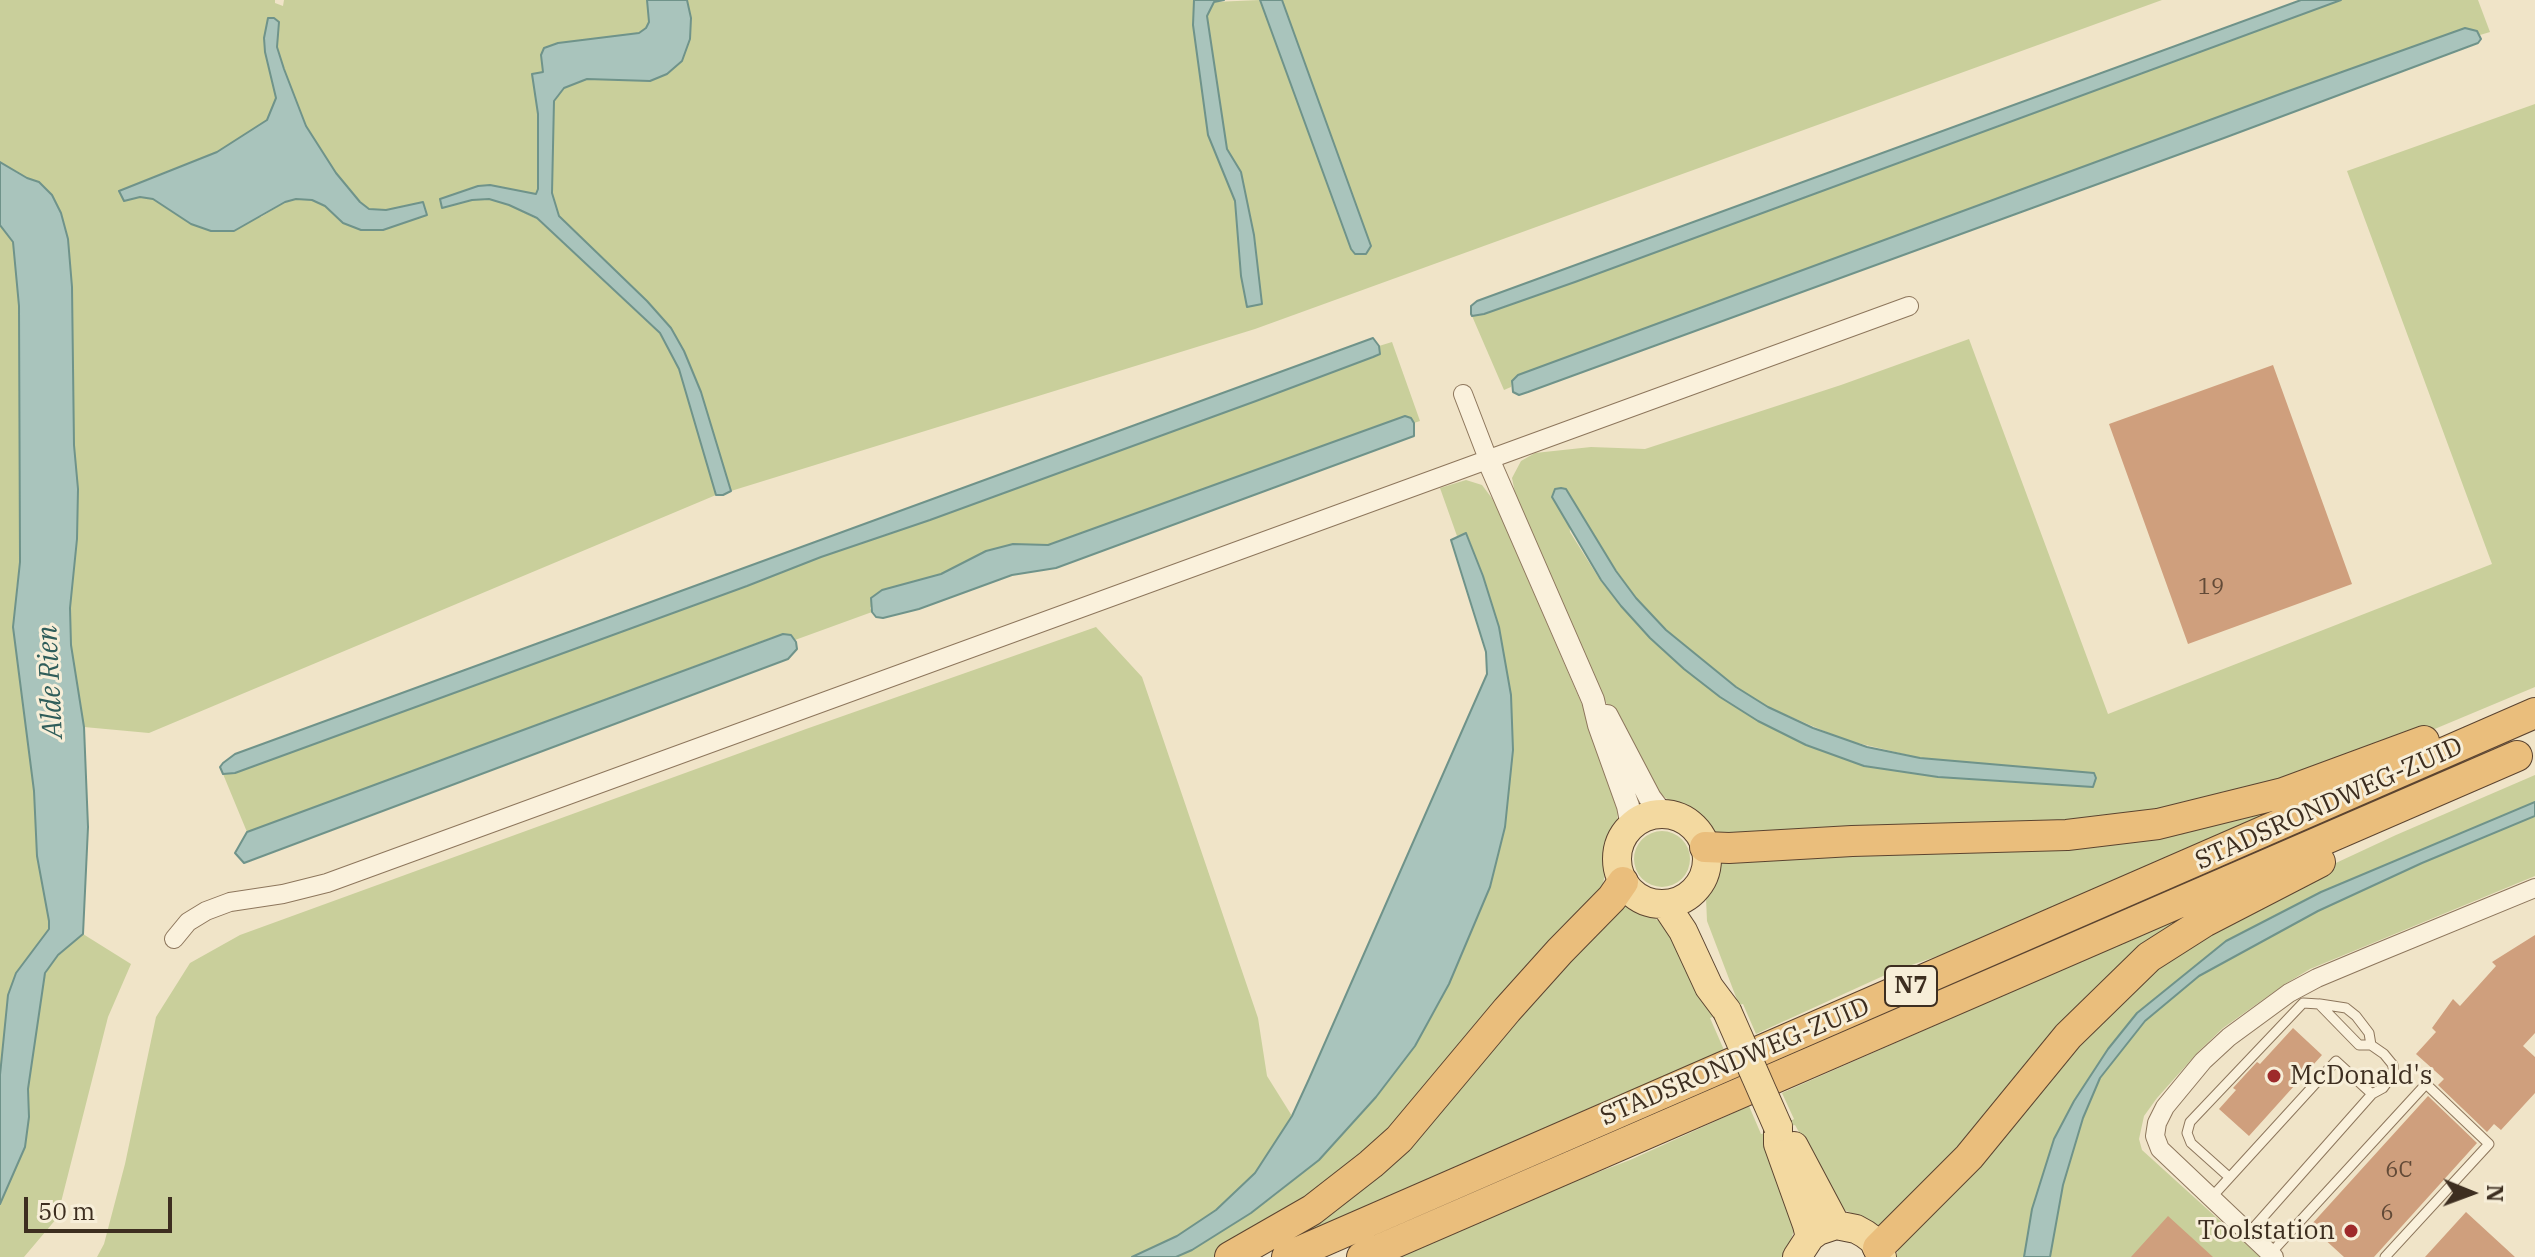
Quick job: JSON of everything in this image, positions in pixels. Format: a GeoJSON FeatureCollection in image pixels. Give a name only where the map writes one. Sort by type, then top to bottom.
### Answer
{"type":"FeatureCollection","features":[{"type":"Feature","properties":{"kind":"highway"},"geometry":{"type":"LineString","coordinates":[[1705,847],[2067,835],[2158,824],[2283,793],[2535,702]]}},
{"type":"Feature","properties":{"kind":"highway","name":"STADSRONDWEG-ZUID"},"geometry":{"type":"LineString","coordinates":[[1287,1257],[2535,713]]}},
{"type":"Feature","properties":{"kind":"highway","name":"STADSRONDWEG-ZUID"},"geometry":{"type":"LineString","coordinates":[[1362,1257],[2526,752]]}},
{"type":"Feature","properties":{"kind":"highway","name":"N7"},"geometry":{"type":"LineString","coordinates":[[1880,1253],[1969,1157],[2068,1036],[2149,957],[2204,922],[2299,872],[2433,810],[2526,752]]}},
{"type":"Feature","properties":{"kind":"highway"},"geometry":{"type":"LineString","coordinates":[[1230,1257],[1312,1210],[1399,1139],[1507,1010],[1612,898],[1623,882]]}},
{"type":"Feature","properties":{"kind":"main road"},"geometry":{"type":"LineString","coordinates":[[1662,814],[1673,815],[1694,827],[1705,847],[1706,871],[1693,892],[1675,903],[1665,904],[1638,897],[1623,882],[1618,871],[1619,848],[1632,826],[1650,816],[1662,814]]}},
{"type":"Feature","properties":{"kind":"main road"},"geometry":{"type":"LineString","coordinates":[[1693,892],[1703,932],[1722,981],[1727,1011]]}},
{"type":"Feature","properties":{"kind":"main road"},"geometry":{"type":"LineString","coordinates":[[1665,904],[1683,931],[1709,987],[1727,1011],[1778,1127],[1778,1144],[1807,1225],[1804,1247]]}},
{"type":"Feature","properties":{"kind":"main road"},"geometry":{"type":"LineString","coordinates":[[1778,1127],[1790,1138],[1836,1225]]}},
{"type":"Feature","properties":{"kind":"main road"},"geometry":{"type":"LineString","coordinates":[[1804,1247],[1818,1231],[1836,1225],[1856,1229],[1873,1240],[1880,1253]]}},
{"type":"Feature","properties":{"kind":"street"},"geometry":{"type":"LineString","coordinates":[[174,939],[188,922],[230,902],[327,883],[1909,306]]}},
{"type":"Feature","properties":{"kind":"street"},"geometry":{"type":"LineString","coordinates":[[1463,394],[1488,459],[1593,700],[1632,826]]}},
{"type":"Feature","properties":{"kind":"street"},"geometry":{"type":"LineString","coordinates":[[1593,700],[1610,720],[1650,798],[1662,814]]}},
{"type":"Feature","properties":{"kind":"street"},"geometry":{"type":"LineString","coordinates":[[2272,1256],[2157,1145],[2157,1123],[2165,1107],[2212,1053],[2261,1012],[2317,978],[2535,888]]}},
{"type":"Feature","properties":{"kind":"lane"},"geometry":{"type":"LineString","coordinates":[[2229,1177],[2191,1143],[2187,1133],[2190,1122],[2303,1003],[2346,1008],[2369,1033],[2371,1045]]}},
{"type":"Feature","properties":{"kind":"lane"},"geometry":{"type":"LineString","coordinates":[[2248,1234],[2393,1074],[2393,1065],[2384,1054],[2371,1045],[2359,1045],[2319,1004]]}},
{"type":"Feature","properties":{"kind":"lane"},"geometry":{"type":"LineString","coordinates":[[2210,1199],[2336,1061],[2372,1094]]}},
{"type":"Feature","properties":{"kind":"lane"},"geometry":{"type":"LineString","coordinates":[[2272,1256],[2426,1084],[2489,1144],[2385,1257]]}},
{"type":"Feature","properties":{"kind":"green space"},"geometry":{"type":"Polygon","coordinates":[[[0,0],[275,0],[283,6],[284,0],[647,0],[649,22],[639,33],[558,43],[541,55],[543,72],[532,75],[538,114],[536,194],[490,185],[440,199],[443,208],[489,199],[537,219],[660,334],[679,369],[716,495],[149,733],[84,727],[71,645],[70,608],[78,489],[68,240],[39,182],[0,162],[0,0]],[[278,22],[265,52],[276,98],[267,120],[217,152],[119,192],[153,199],[168,208],[261,217],[285,202],[312,200],[325,206],[343,223],[422,202],[385,210],[369,209],[360,202],[336,173],[306,126],[277,47],[278,22]]]}},
{"type":"Feature","properties":{"kind":"green space"},"geometry":{"type":"Polygon","coordinates":[[[687,0],[1194,0],[1193,25],[1208,135],[1235,201],[1241,276],[1247,307],[1262,304],[1241,172],[1227,149],[1207,16],[1214,2],[1260,0],[1351,249],[1366,254],[1371,246],[1282,0],[2162,0],[1255,329],[731,491],[701,392],[671,328],[559,216],[552,193],[554,100],[564,88],[587,79],[650,81],[691,18],[687,0]]]}},
{"type":"Feature","properties":{"kind":"green space"},"geometry":{"type":"Polygon","coordinates":[[[2341,0],[2478,0],[2490,32],[2480,35],[2465,28],[2283,93],[1512,381],[1511,387],[1504,390],[1472,316],[1575,282],[2341,0]]]}},
{"type":"Feature","properties":{"kind":"green space"},"geometry":{"type":"Polygon","coordinates":[[[2535,104],[2535,687],[2394,746],[2156,816],[1729,837],[1714,832],[1693,812],[1658,792],[1603,697],[1515,493],[1512,478],[1521,461],[1535,453],[1591,447],[1645,449],[1841,385],[1969,339],[2108,714],[2492,564],[2347,171],[2535,104]],[[1566,489],[1570,532],[1600,580],[1621,606],[1684,669],[1758,721],[1806,745],[1864,766],[1938,777],[2025,783],[1845,740],[1768,707],[1736,687],[1666,630],[1636,598],[1594,539],[1566,489]]]}},
{"type":"Feature","properties":{"kind":"green space"},"geometry":{"type":"Polygon","coordinates":[[[0,225],[13,242],[19,306],[20,562],[16,592],[37,857],[49,929],[16,973],[8,995],[0,1075],[0,225]]]}},
{"type":"Feature","properties":{"kind":"green space"},"geometry":{"type":"Polygon","coordinates":[[[1392,342],[1420,421],[1414,423],[1405,416],[1048,545],[1013,544],[986,551],[941,574],[882,590],[870,608],[872,612],[795,640],[791,635],[773,637],[247,832],[223,774],[235,773],[1256,401],[1380,354],[1379,346],[1392,342]]]}},
{"type":"Feature","properties":{"kind":"green space"},"geometry":{"type":"Polygon","coordinates":[[[1466,480],[1482,485],[1494,501],[1590,723],[1618,813],[1607,843],[1602,887],[1366,1158],[1218,1257],[1176,1257],[1231,1226],[1273,1197],[1319,1160],[1376,1097],[1415,1046],[1440,1002],[1490,887],[1505,827],[1513,750],[1511,695],[1499,627],[1483,576],[1467,534],[1457,536],[1440,488],[1466,480]]]}},
{"type":"Feature","properties":{"kind":"green space"},"geometry":{"type":"Polygon","coordinates":[[[1096,627],[1142,677],[1258,1018],[1267,1076],[1292,1116],[1255,1173],[1216,1210],[1177,1236],[1132,1257],[97,1257],[104,1244],[125,1164],[156,1017],[190,963],[240,935],[1096,627]]]}},
{"type":"Feature","properties":{"kind":"green space"},"geometry":{"type":"Polygon","coordinates":[[[2535,775],[2535,802],[2321,892],[2226,941],[2137,1013],[2108,1049],[2032,1209],[2024,1257],[1896,1257],[1900,1243],[2127,987],[2280,889],[2535,775]]]}},
{"type":"Feature","properties":{"kind":"green space"},"geometry":{"type":"Polygon","coordinates":[[[2327,789],[1973,944],[1894,971],[1756,1034],[1743,1004],[1739,1005],[1707,921],[1706,898],[1716,856],[2059,842],[2327,789]]]}},
{"type":"Feature","properties":{"kind":"green space"},"geometry":{"type":"Polygon","coordinates":[[[2535,816],[2535,876],[2310,969],[2285,984],[2223,1028],[2199,1051],[2144,1116],[2139,1139],[2142,1150],[2260,1257],[2050,1257],[2063,1185],[2083,1118],[2100,1078],[2145,1021],[2199,976],[2318,911],[2535,816]]]}},
{"type":"Feature","properties":{"kind":"green space"},"geometry":{"type":"Polygon","coordinates":[[[1662,831],[1682,839],[1690,859],[1682,879],[1662,887],[1642,879],[1634,859],[1642,839],[1662,831]]]}},
{"type":"Feature","properties":{"kind":"green space"},"geometry":{"type":"Polygon","coordinates":[[[1627,901],[1664,924],[1715,1016],[1710,1018],[1724,1050],[1569,1117],[1498,1152],[1302,1235],[1300,1227],[1627,901]]]}},
{"type":"Feature","properties":{"kind":"green space"},"geometry":{"type":"Polygon","coordinates":[[[2185,915],[2189,923],[1880,1234],[1861,1217],[1842,1209],[1795,1125],[1791,1126],[1789,1122],[1794,1119],[1782,1093],[2185,915]]]}},
{"type":"Feature","properties":{"kind":"green space"},"geometry":{"type":"Polygon","coordinates":[[[83,934],[131,964],[108,1017],[57,1218],[24,1257],[0,1257],[0,1204],[25,1147],[29,1117],[28,1089],[42,982],[51,962],[83,934]]]}},
{"type":"Feature","properties":{"kind":"green space"},"geometry":{"type":"Polygon","coordinates":[[[1749,1106],[1761,1134],[1766,1133],[1795,1227],[1788,1257],[1397,1257],[1546,1192],[1630,1160],[1749,1106]]]}},
{"type":"Feature","properties":{"kind":"water"},"geometry":{"type":"Polygon","coordinates":[[[647,0],[687,0],[691,18],[690,39],[682,61],[667,74],[650,81],[587,79],[564,88],[554,101],[552,193],[559,216],[671,328],[701,392],[731,491],[723,495],[716,495],[679,369],[660,333],[537,218],[489,199],[442,208],[440,199],[490,185],[536,194],[538,114],[532,74],[543,72],[541,55],[544,48],[558,43],[639,33],[649,22],[647,0]]]}},
{"type":"Feature","properties":{"kind":"water"},"geometry":{"type":"Polygon","coordinates":[[[1194,0],[1224,0],[1214,2],[1207,16],[1227,149],[1241,172],[1254,235],[1262,304],[1247,307],[1241,276],[1235,201],[1208,135],[1193,25],[1194,0]]]}},
{"type":"Feature","properties":{"kind":"water"},"geometry":{"type":"Polygon","coordinates":[[[1260,0],[1282,0],[1371,246],[1366,254],[1355,254],[1351,249],[1260,0]]]}},
{"type":"Feature","properties":{"kind":"water"},"geometry":{"type":"Polygon","coordinates":[[[2301,0],[2341,0],[1575,282],[1484,314],[1471,314],[1471,306],[1477,301],[2301,0]]]}},
{"type":"Feature","properties":{"kind":"water"},"geometry":{"type":"Polygon","coordinates":[[[268,18],[279,22],[277,47],[306,126],[336,173],[369,209],[386,210],[423,202],[427,215],[383,230],[361,230],[343,223],[325,206],[312,200],[296,199],[234,231],[211,231],[191,224],[153,199],[140,197],[124,201],[119,191],[217,152],[267,120],[276,98],[265,52],[268,18]]]}},
{"type":"Feature","properties":{"kind":"water"},"geometry":{"type":"Polygon","coordinates":[[[2465,28],[2477,31],[2481,39],[2478,43],[1528,392],[1519,395],[1513,392],[1512,381],[1518,375],[2465,28]]]}},
{"type":"Feature","properties":{"kind":"water","name":"Alde Rien"},"geometry":{"type":"Polygon","coordinates":[[[0,162],[39,182],[52,195],[68,239],[78,489],[70,608],[71,645],[84,727],[88,827],[83,934],[58,955],[45,973],[28,1089],[29,1117],[25,1147],[0,1204],[0,1075],[8,995],[16,973],[49,929],[49,921],[37,856],[34,791],[13,627],[20,562],[19,306],[13,242],[0,225],[0,162]]]}},
{"type":"Feature","properties":{"kind":"water"},"geometry":{"type":"Polygon","coordinates":[[[1373,338],[1380,354],[1256,401],[235,773],[223,774],[220,767],[235,754],[1373,338]]]}},
{"type":"Feature","properties":{"kind":"water"},"geometry":{"type":"Polygon","coordinates":[[[1405,416],[1414,423],[1414,436],[1056,568],[1012,575],[919,609],[883,618],[876,617],[872,612],[871,598],[882,590],[941,574],[986,551],[1013,544],[1048,545],[1405,416]]]}},
{"type":"Feature","properties":{"kind":"water"},"geometry":{"type":"Polygon","coordinates":[[[1555,489],[1566,489],[1616,571],[1666,630],[1736,687],[1768,707],[1813,728],[1867,747],[1920,758],[2094,773],[2093,787],[1938,777],[1864,766],[1806,745],[1758,721],[1684,669],[1621,606],[1601,580],[1552,497],[1555,489]]]}},
{"type":"Feature","properties":{"kind":"water"},"geometry":{"type":"Polygon","coordinates":[[[1466,533],[1499,627],[1511,695],[1513,750],[1505,827],[1490,887],[1449,984],[1415,1046],[1376,1097],[1319,1160],[1251,1213],[1192,1250],[1176,1257],[1132,1257],[1177,1236],[1216,1210],[1255,1173],[1292,1116],[1487,674],[1486,652],[1451,540],[1466,533]]]}},
{"type":"Feature","properties":{"kind":"water"},"geometry":{"type":"Polygon","coordinates":[[[783,634],[791,635],[796,642],[797,649],[788,659],[244,863],[235,853],[247,832],[783,634]]]}},
{"type":"Feature","properties":{"kind":"water"},"geometry":{"type":"Polygon","coordinates":[[[2535,802],[2535,816],[2318,911],[2199,976],[2145,1021],[2100,1078],[2083,1118],[2063,1185],[2050,1257],[2024,1257],[2032,1209],[2054,1139],[2074,1101],[2108,1049],[2137,1013],[2226,941],[2321,892],[2535,802]]]}},
{"type":"Feature","properties":{"kind":"building"},"geometry":{"type":"Polygon","coordinates":[[[2273,365],[2352,584],[2188,644],[2109,424],[2273,365]]]}},
{"type":"Feature","properties":{"kind":"building"},"geometry":{"type":"Polygon","coordinates":[[[2535,935],[2535,1033],[2523,1046],[2535,1057],[2535,1093],[2501,1130],[2494,1124],[2487,1132],[2438,1085],[2444,1079],[2416,1054],[2436,1032],[2432,1028],[2453,999],[2460,1006],[2496,966],[2492,962],[2535,935]]]}},
{"type":"Feature","properties":{"kind":"building","name":"McDonald's"},"geometry":{"type":"Polygon","coordinates":[[[2293,1028],[2322,1055],[2249,1136],[2219,1109],[2236,1090],[2233,1088],[2293,1028]]]}},
{"type":"Feature","properties":{"kind":"building"},"geometry":{"type":"Polygon","coordinates":[[[2428,1096],[2477,1143],[2374,1257],[2344,1257],[2310,1226],[2428,1096]]]}},
{"type":"Feature","properties":{"kind":"building"},"geometry":{"type":"Polygon","coordinates":[[[2466,1212],[2515,1257],[2425,1257],[2466,1212]]]}},
{"type":"Feature","properties":{"kind":"building"},"geometry":{"type":"Polygon","coordinates":[[[2168,1216],[2213,1257],[2131,1257],[2168,1216]]]}},
{"type":"Feature","properties":{"kind":"place","name":"McDonald's"},"geometry":{"type":"Point","coordinates":[2274,1076]}},
{"type":"Feature","properties":{"kind":"place","name":"Toolstation"},"geometry":{"type":"Point","coordinates":[2351,1231]}}]}
